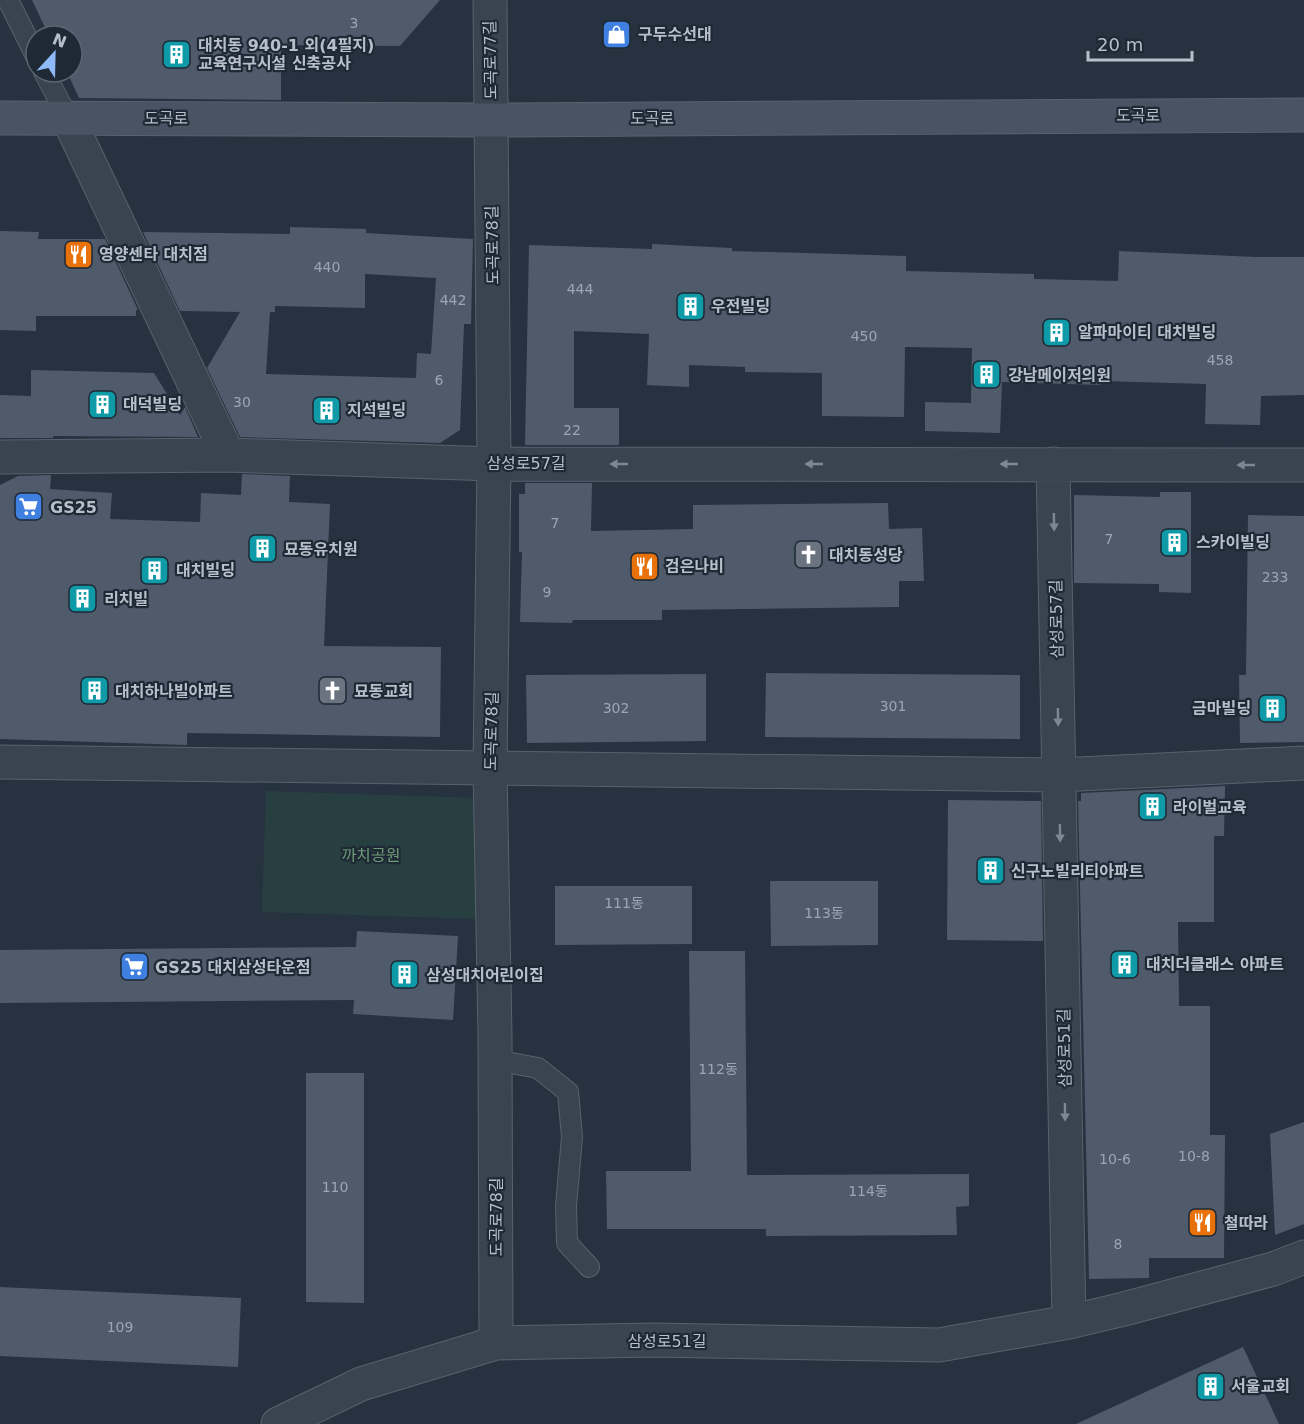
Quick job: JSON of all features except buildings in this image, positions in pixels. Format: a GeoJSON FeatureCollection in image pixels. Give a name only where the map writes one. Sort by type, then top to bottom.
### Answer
{"type":"FeatureCollection","features":[{"type":"Feature","properties":{"kind":"main road","name":"도곡로"},"geometry":{"type":"LineString","coordinates":[[0,118],[491,120],[1304,114]]}},
{"type":"Feature","properties":{"kind":"street","name":"도곡로77길"},"geometry":{"type":"LineString","coordinates":[[490,0],[491,120]]}},
{"type":"Feature","properties":{"kind":"street"},"geometry":{"type":"LineString","coordinates":[[68,118],[228,455]]}},
{"type":"Feature","properties":{"kind":"street","name":"도곡로78길"},"geometry":{"type":"LineString","coordinates":[[491,120],[494,464],[490,767],[495,1060],[496,1343]]}},
{"type":"Feature","properties":{"kind":"street","name":"삼성로57길"},"geometry":{"type":"LineString","coordinates":[[0,457],[228,455],[494,464],[1304,465]]}},
{"type":"Feature","properties":{"kind":"street","name":"삼성로57길"},"geometry":{"type":"LineString","coordinates":[[1053,464],[1059,775]]}},
{"type":"Feature","properties":{"kind":"street"},"geometry":{"type":"LineString","coordinates":[[0,762],[1059,775],[1304,763]]}},
{"type":"Feature","properties":{"kind":"street","name":"삼성로51길"},"geometry":{"type":"LineString","coordinates":[[1059,775],[1069,1322]]}},
{"type":"Feature","properties":{"kind":"street","name":"삼성로51길"},"geometry":{"type":"LineString","coordinates":[[278,1424],[361,1384],[496,1343],[653,1340],[939,1345],[1069,1322],[1124,1309],[1273,1269],[1304,1257]]}},
{"type":"Feature","properties":{"kind":"lane"},"geometry":{"type":"LineString","coordinates":[[8,0],[24,32]]}},
{"type":"Feature","properties":{"kind":"lane"},"geometry":{"type":"LineString","coordinates":[[50,84],[68,118]]}},
{"type":"Feature","properties":{"kind":"lane"},"geometry":{"type":"LineString","coordinates":[[495,1060],[538,1068],[568,1092],[572,1137],[566,1206],[567,1243],[589,1267]]}},
{"type":"Feature","properties":{"kind":"green space","name":"까치공원"},"geometry":{"type":"Polygon","coordinates":[[[266,791],[479,798],[475,919],[262,912],[266,791]]]}},
{"type":"Feature","properties":{"kind":"place","name":"구두수선대"},"geometry":{"type":"Point","coordinates":[617,34]}},
{"type":"Feature","properties":{"kind":"place","name":"대치동 940-1 외(4필지) 교육연구시설 신축공사"},"geometry":{"type":"Point","coordinates":[177,54]}},
{"type":"Feature","properties":{"kind":"place","name":"영양센타 대치점"},"geometry":{"type":"Point","coordinates":[78,254]}},
{"type":"Feature","properties":{"kind":"place","name":"우전빌딩"},"geometry":{"type":"Point","coordinates":[690,306]}},
{"type":"Feature","properties":{"kind":"place","name":"알파마이티 대치빌딩"},"geometry":{"type":"Point","coordinates":[1057,332]}},
{"type":"Feature","properties":{"kind":"place","name":"강남메이저의원"},"geometry":{"type":"Point","coordinates":[987,375]}},
{"type":"Feature","properties":{"kind":"place","name":"대덕빌딩"},"geometry":{"type":"Point","coordinates":[102,404]}},
{"type":"Feature","properties":{"kind":"place","name":"지석빌딩"},"geometry":{"type":"Point","coordinates":[326,410]}},
{"type":"Feature","properties":{"kind":"place","name":"GS25"},"geometry":{"type":"Point","coordinates":[29,507]}},
{"type":"Feature","properties":{"kind":"place","name":"스카이빌딩"},"geometry":{"type":"Point","coordinates":[1175,542]}},
{"type":"Feature","properties":{"kind":"place","name":"묘동유치원"},"geometry":{"type":"Point","coordinates":[263,549]}},
{"type":"Feature","properties":{"kind":"place","name":"대치동성당"},"geometry":{"type":"Point","coordinates":[808,555]}},
{"type":"Feature","properties":{"kind":"place","name":"검은나비"},"geometry":{"type":"Point","coordinates":[644,566]}},
{"type":"Feature","properties":{"kind":"place","name":"대치빌딩"},"geometry":{"type":"Point","coordinates":[155,570]}},
{"type":"Feature","properties":{"kind":"place","name":"리치빌"},"geometry":{"type":"Point","coordinates":[83,599]}},
{"type":"Feature","properties":{"kind":"place","name":"대치하나빌아파트"},"geometry":{"type":"Point","coordinates":[94,691]}},
{"type":"Feature","properties":{"kind":"place","name":"묘동교회"},"geometry":{"type":"Point","coordinates":[333,691]}},
{"type":"Feature","properties":{"kind":"place","name":"금마빌딩"},"geometry":{"type":"Point","coordinates":[1272,708]}},
{"type":"Feature","properties":{"kind":"place","name":"라이벌교육"},"geometry":{"type":"Point","coordinates":[1152,807]}},
{"type":"Feature","properties":{"kind":"place","name":"신구노빌리티아파트"},"geometry":{"type":"Point","coordinates":[990,871]}},
{"type":"Feature","properties":{"kind":"place","name":"대치더클래스 아파트"},"geometry":{"type":"Point","coordinates":[1125,964]}},
{"type":"Feature","properties":{"kind":"place","name":"GS25 대치삼성타운점"},"geometry":{"type":"Point","coordinates":[134,967]}},
{"type":"Feature","properties":{"kind":"place","name":"삼성대치어린이집"},"geometry":{"type":"Point","coordinates":[405,975]}},
{"type":"Feature","properties":{"kind":"place","name":"철따라"},"geometry":{"type":"Point","coordinates":[1203,1223]}},
{"type":"Feature","properties":{"kind":"place","name":"서울교회"},"geometry":{"type":"Point","coordinates":[1210,1386]}}]}
